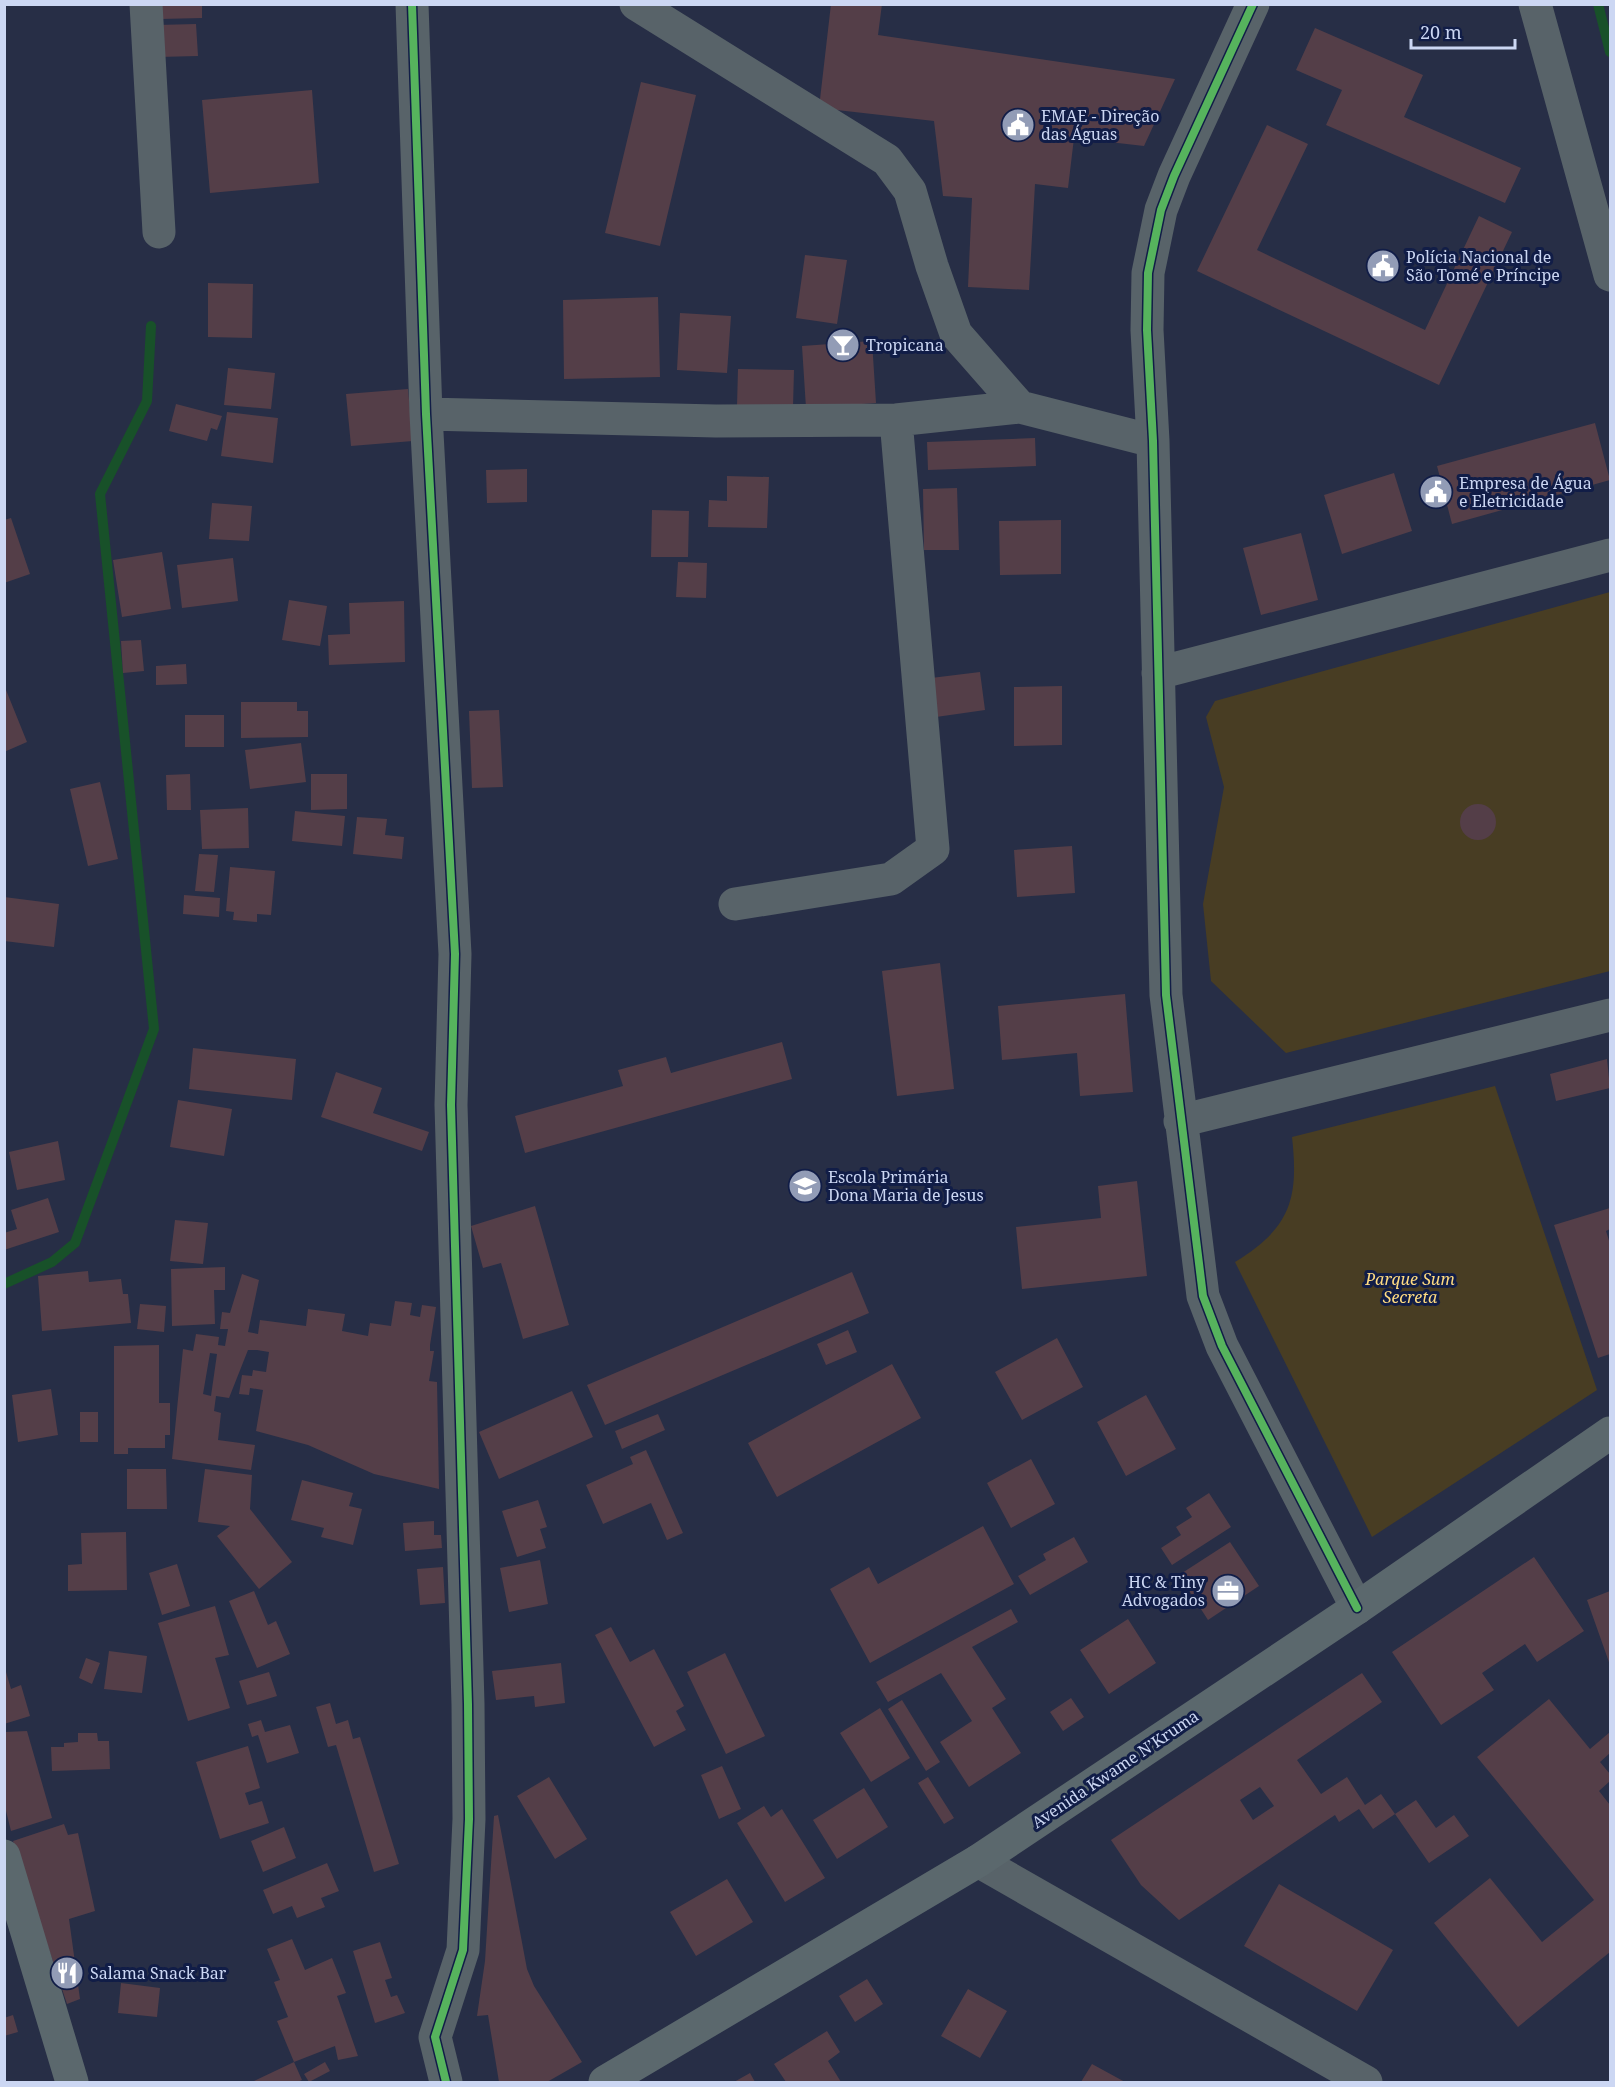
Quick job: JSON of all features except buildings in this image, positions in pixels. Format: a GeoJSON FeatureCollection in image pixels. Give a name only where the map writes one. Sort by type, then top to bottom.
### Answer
{"type":"FeatureCollection","features":[{"type":"Feature","properties":{"kind":"street"},"geometry":{"type":"LineString","coordinates":[[146,4],[159,232]]}},
{"type":"Feature","properties":{"kind":"street"},"geometry":{"type":"LineString","coordinates":[[412,4],[426,414],[455,954],[451,1105],[468,1704],[469,1819],[463,1950],[435,2037],[446,2082]]}},
{"type":"Feature","properties":{"kind":"street"},"geometry":{"type":"LineString","coordinates":[[636,4],[887,160],[910,191],[932,266],[956,334],[1020,407]]}},
{"type":"Feature","properties":{"kind":"street"},"geometry":{"type":"LineString","coordinates":[[1252,4],[1174,177],[1152,246],[1148,273],[1147,330],[1153,441],[1166,995],[1203,1296],[1211,1321],[1357,1608]]}},
{"type":"Feature","properties":{"kind":"street"},"geometry":{"type":"LineString","coordinates":[[1535,4],[1611,275]]}},
{"type":"Feature","properties":{"kind":"street"},"geometry":{"type":"LineString","coordinates":[[426,414],[716,422],[896,420],[1020,407],[1153,441]]}},
{"type":"Feature","properties":{"kind":"street"},"geometry":{"type":"LineString","coordinates":[[735,904],[891,879],[933,849],[896,420]]}},
{"type":"Feature","properties":{"kind":"street"},"geometry":{"type":"LineString","coordinates":[[1158,673],[1611,555]]}},
{"type":"Feature","properties":{"kind":"street"},"geometry":{"type":"LineString","coordinates":[[1180,1121],[1611,1016]]}},
{"type":"Feature","properties":{"kind":"street","name":"Avenida Kwame N’Kruma"},"geometry":{"type":"LineString","coordinates":[[605,2082],[978,1861],[1357,1608],[1611,1433]]}},
{"type":"Feature","properties":{"kind":"street"},"geometry":{"type":"LineString","coordinates":[[4,1856],[72,2082]]}},
{"type":"Feature","properties":{"kind":"street"},"geometry":{"type":"LineString","coordinates":[[978,1861],[1366,2082]]}},
{"type":"Feature","properties":{"kind":"green space"},"geometry":{"type":"Polygon","coordinates":[[[1610,592],[1610,971],[1286,1053],[1211,981],[1203,904],[1224,787],[1206,717],[1215,701],[1610,592]]]}},
{"type":"Feature","properties":{"kind":"green space","name":"Parque Sum Secreta"},"geometry":{"type":"Polygon","coordinates":[[[1495,1086],[1597,1390],[1372,1537],[1235,1262],[1268,1237],[1287,1210],[1294,1178],[1292,1137],[1495,1086]]]}},
{"type":"Feature","properties":{"kind":"waterway"},"geometry":{"type":"LineString","coordinates":[[1598,4],[1610,52]]}},
{"type":"Feature","properties":{"kind":"waterway"},"geometry":{"type":"LineString","coordinates":[[4,1284],[52,1262],[75,1243],[154,1029],[100,494],[147,401],[151,326]]}},
{"type":"Feature","properties":{"kind":"cycle path"},"geometry":{"type":"LineString","coordinates":[[412,4],[426,414],[455,954],[451,1105],[468,1704],[469,1819],[463,1950],[435,2037],[446,2082]]}},
{"type":"Feature","properties":{"kind":"cycle path"},"geometry":{"type":"LineString","coordinates":[[1253,4],[1174,176],[1161,210],[1148,273],[1147,330],[1153,441],[1166,995],[1203,1296],[1222,1346],[1357,1608]]}},
{"type":"Feature","properties":{"kind":"place","name":"EMAE - Direção das Águas"},"geometry":{"type":"Point","coordinates":[1018,125]}},
{"type":"Feature","properties":{"kind":"place","name":"Polícia Nacional de São Tomé e Príncipe"},"geometry":{"type":"Point","coordinates":[1383,266]}},
{"type":"Feature","properties":{"kind":"place","name":"Tropicana"},"geometry":{"type":"Point","coordinates":[843,345]}},
{"type":"Feature","properties":{"kind":"place","name":"Empresa de Água e Eletricidade"},"geometry":{"type":"Point","coordinates":[1436,492]}},
{"type":"Feature","properties":{"kind":"place","name":"Escola Primária Dona Maria de Jesus"},"geometry":{"type":"Point","coordinates":[805,1186]}},
{"type":"Feature","properties":{"kind":"place","name":"HC & Tiny Advogados"},"geometry":{"type":"Point","coordinates":[1228,1591]}},
{"type":"Feature","properties":{"kind":"place","name":"Salama Snack Bar"},"geometry":{"type":"Point","coordinates":[67,1973]}}]}
